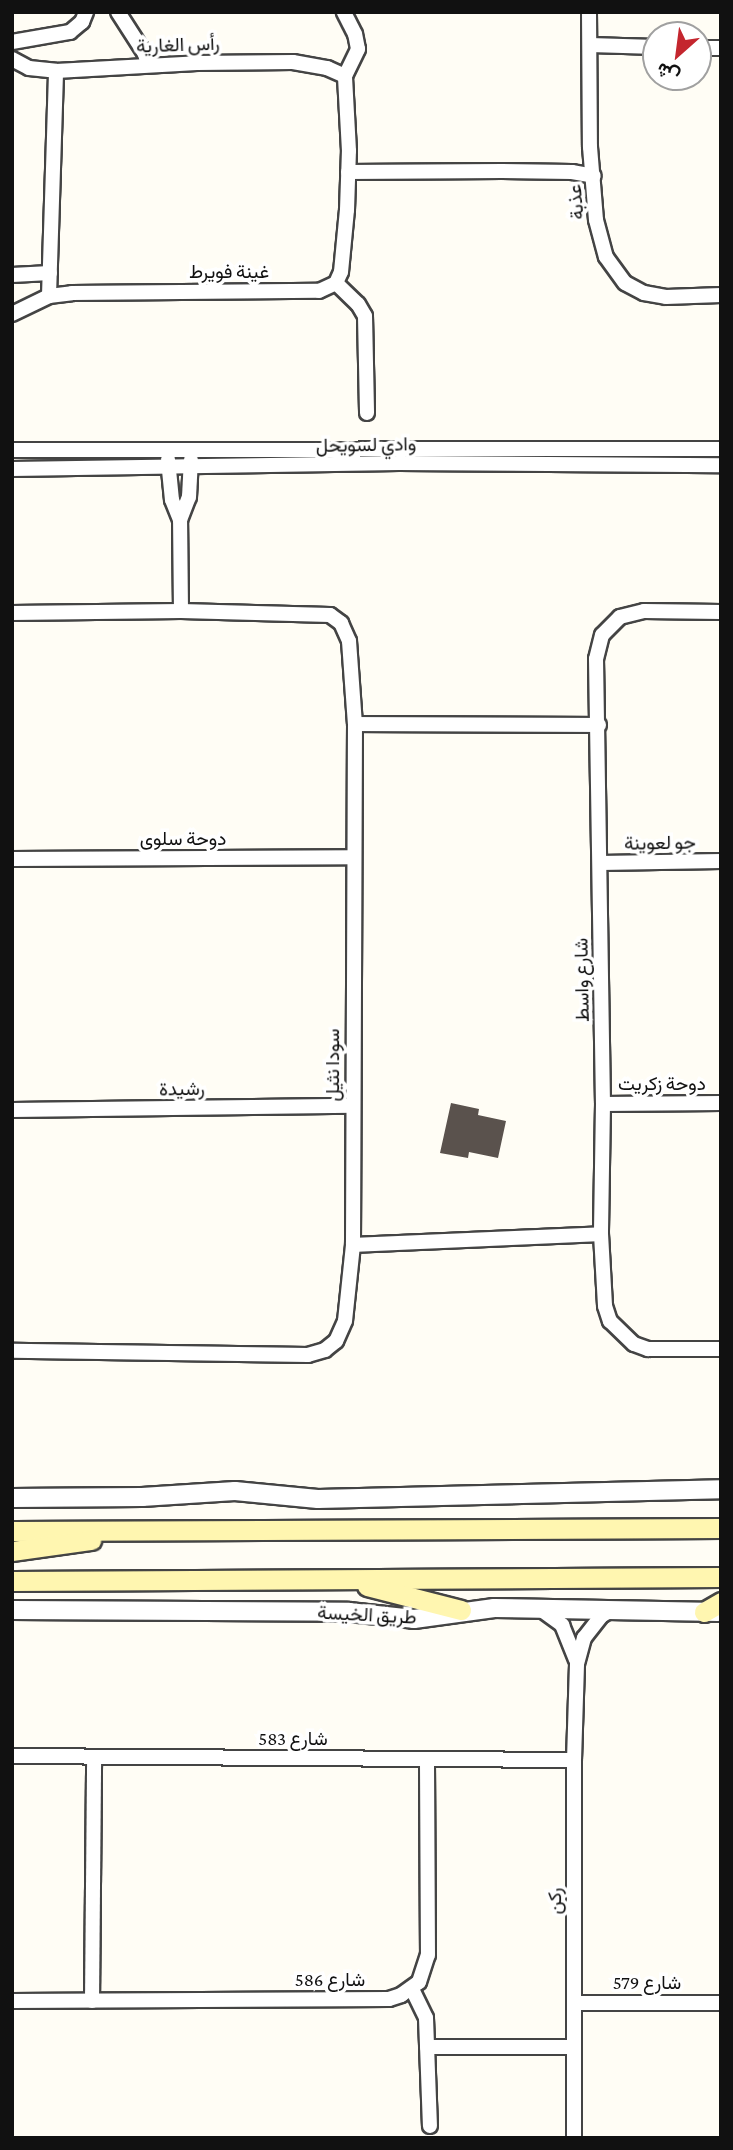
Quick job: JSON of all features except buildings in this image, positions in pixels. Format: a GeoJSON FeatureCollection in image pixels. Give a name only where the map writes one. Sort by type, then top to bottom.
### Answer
{"type":"FeatureCollection","features":[{"type":"Feature","properties":{"kind":"main road"},"geometry":{"type":"LineString","coordinates":[[12,1531],[718,1527]]}},
{"type":"Feature","properties":{"kind":"main road"},"geometry":{"type":"LineString","coordinates":[[12,1551],[144,1530]]}},
{"type":"Feature","properties":{"kind":"main road","name":"طريق الخيسة"},"geometry":{"type":"LineString","coordinates":[[12,1581],[721,1577]]}},
{"type":"Feature","properties":{"kind":"main road"},"geometry":{"type":"LineString","coordinates":[[339,1578],[461,1610]]}},
{"type":"Feature","properties":{"kind":"street"},"geometry":{"type":"LineString","coordinates":[[12,42],[70,33],[82,22],[86,12]]}},
{"type":"Feature","properties":{"kind":"street"},"geometry":{"type":"LineString","coordinates":[[118,12],[124,27],[145,54],[148,65]]}},
{"type":"Feature","properties":{"kind":"street"},"geometry":{"type":"LineString","coordinates":[[344,12],[355,34],[358,49],[345,76],[348,172],[345,237],[341,272],[336,283],[358,304],[365,316],[367,413]]}},
{"type":"Feature","properties":{"kind":"street","name":"عذبة"},"geometry":{"type":"LineString","coordinates":[[589,12],[590,146],[600,238],[606,257],[617,275],[634,289],[655,296],[721,295]]}},
{"type":"Feature","properties":{"kind":"street"},"geometry":{"type":"LineString","coordinates":[[590,45],[642,47]]}},
{"type":"Feature","properties":{"kind":"street","name":"رأس الغارية"},"geometry":{"type":"LineString","coordinates":[[12,59],[29,68],[56,71],[148,65],[293,62],[318,66],[345,76]]}},
{"type":"Feature","properties":{"kind":"street"},"geometry":{"type":"LineString","coordinates":[[49,296],[56,71]]}},
{"type":"Feature","properties":{"kind":"street"},"geometry":{"type":"LineString","coordinates":[[348,172],[572,172],[594,176]]}},
{"type":"Feature","properties":{"kind":"street"},"geometry":{"type":"LineString","coordinates":[[12,275],[50,273]]}},
{"type":"Feature","properties":{"kind":"street","name":"غينة فويرط"},"geometry":{"type":"LineString","coordinates":[[12,314],[49,296],[96,292],[320,291],[336,283]]}},
{"type":"Feature","properties":{"kind":"street","name":"وادي لسويحل"},"geometry":{"type":"LineString","coordinates":[[12,450],[721,449]]}},
{"type":"Feature","properties":{"kind":"street"},"geometry":{"type":"LineString","coordinates":[[168,450],[172,500],[180,520],[181,611]]}},
{"type":"Feature","properties":{"kind":"street"},"geometry":{"type":"LineString","coordinates":[[180,520],[189,497],[190,451]]}},
{"type":"Feature","properties":{"kind":"street","name":"وادي لسويحل"},"geometry":{"type":"LineString","coordinates":[[12,469],[399,463],[721,465]]}},
{"type":"Feature","properties":{"kind":"street","name":"شارع واسط"},"geometry":{"type":"LineString","coordinates":[[721,612],[632,612],[610,624],[598,646],[603,1104],[601,1234],[605,1306],[621,1335],[648,1349],[721,1349]]}},
{"type":"Feature","properties":{"kind":"street","name":"سودا نثيل"},"geometry":{"type":"LineString","coordinates":[[12,613],[324,613],[335,618],[345,629],[349,640],[355,724],[353,1245],[342,1330],[331,1346],[317,1354],[12,1351]]}},
{"type":"Feature","properties":{"kind":"street"},"geometry":{"type":"LineString","coordinates":[[355,724],[599,724]]}},
{"type":"Feature","properties":{"kind":"street","name":"دوحة سلوى"},"geometry":{"type":"LineString","coordinates":[[12,859],[353,858]]}},
{"type":"Feature","properties":{"kind":"street","name":"جو لعوينة"},"geometry":{"type":"LineString","coordinates":[[600,863],[721,861]]}},
{"type":"Feature","properties":{"kind":"street","name":"دوحة زكريت"},"geometry":{"type":"LineString","coordinates":[[603,1104],[721,1103]]}},
{"type":"Feature","properties":{"kind":"street","name":"رشيدة"},"geometry":{"type":"LineString","coordinates":[[12,1111],[353,1106]]}},
{"type":"Feature","properties":{"kind":"street"},"geometry":{"type":"LineString","coordinates":[[353,1245],[601,1234]]}},
{"type":"Feature","properties":{"kind":"street"},"geometry":{"type":"LineString","coordinates":[[12,1498],[142,1497],[235,1491],[317,1499],[721,1489]]}},
{"type":"Feature","properties":{"kind":"street","name":"ركن"},"geometry":{"type":"LineString","coordinates":[[540,1608],[562,1625],[578,1664]]}},
{"type":"Feature","properties":{"kind":"street","name":"ركن"},"geometry":{"type":"LineString","coordinates":[[574,2138],[574,1760],[578,1664],[584,1638],[601,1616],[613,1609]]}},
{"type":"Feature","properties":{"kind":"street","name":"طريق الخيسة"},"geometry":{"type":"LineString","coordinates":[[12,1610],[349,1612],[405,1619],[429,1618],[461,1610],[715,1609]]}},
{"type":"Feature","properties":{"kind":"street","name":"شارع 583"},"geometry":{"type":"LineString","coordinates":[[12,1756],[574,1760]]}},
{"type":"Feature","properties":{"kind":"street"},"geometry":{"type":"LineString","coordinates":[[92,2001],[94,1757]]}},
{"type":"Feature","properties":{"kind":"street"},"geometry":{"type":"LineString","coordinates":[[427,1759],[428,1955],[424,1973],[412,1989],[424,2010],[430,2126]]}},
{"type":"Feature","properties":{"kind":"street","name":"شارع 586"},"geometry":{"type":"LineString","coordinates":[[12,2001],[389,1998],[412,1989]]}},
{"type":"Feature","properties":{"kind":"street","name":"شارع 579"},"geometry":{"type":"LineString","coordinates":[[574,2003],[721,2003]]}},
{"type":"Feature","properties":{"kind":"street"},"geometry":{"type":"LineString","coordinates":[[428,2047],[574,2047]]}}]}
